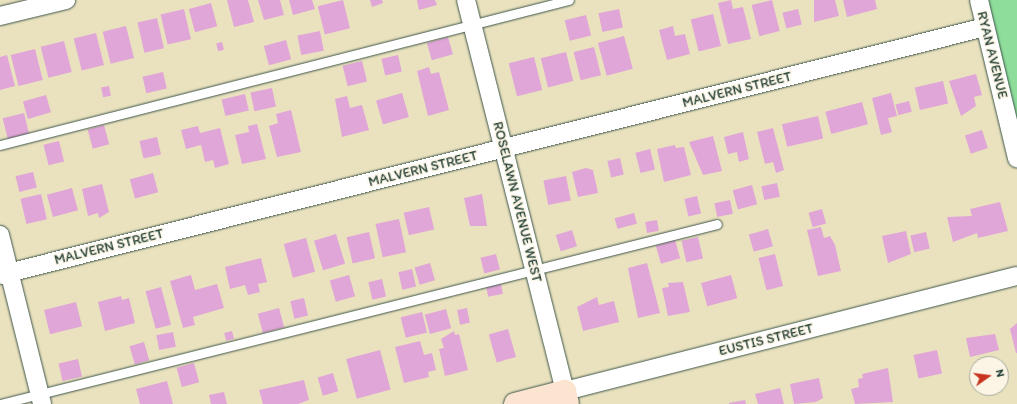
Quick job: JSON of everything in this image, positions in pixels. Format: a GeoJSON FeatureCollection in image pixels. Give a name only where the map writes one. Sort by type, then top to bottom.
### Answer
{"type":"FeatureCollection","features":[{"type":"Feature","properties":{"kind":"street"},"geometry":{"type":"LineString","coordinates":[[0,16],[66,0]]}},
{"type":"Feature","properties":{"kind":"street","name":"ROSELAWN AVENUE WEST"},"geometry":{"type":"LineString","coordinates":[[466,0],[566,398]]}},
{"type":"Feature","properties":{"kind":"street","name":"RYAN AVENUE"},"geometry":{"type":"LineString","coordinates":[[979,0],[1017,158]]}},
{"type":"Feature","properties":{"kind":"street","name":"MALVERN STREET"},"geometry":{"type":"LineString","coordinates":[[5,274],[985,27]]}},
{"type":"Feature","properties":{"kind":"street"},"geometry":{"type":"LineString","coordinates":[[0,235],[5,274],[41,399]]}},
{"type":"Feature","properties":{"kind":"street","name":"EUSTIS STREET"},"geometry":{"type":"LineString","coordinates":[[515,404],[566,398],[1017,276]]}},
{"type":"Feature","properties":{"kind":"lane"},"geometry":{"type":"LineString","coordinates":[[0,145],[569,0]]}},
{"type":"Feature","properties":{"kind":"lane"},"geometry":{"type":"LineString","coordinates":[[0,404],[41,399],[534,269],[717,224]]}},
{"type":"Feature","properties":{"kind":"green space"},"geometry":{"type":"Polygon","coordinates":[[[987,0],[1017,0],[1017,121],[987,0]]]}},
{"type":"Feature","properties":{"kind":"building"},"geometry":{"type":"Polygon","coordinates":[[[227,0],[248,0],[254,22],[234,27],[227,0]]]}},
{"type":"Feature","properties":{"kind":"building"},"geometry":{"type":"Polygon","coordinates":[[[258,0],[280,0],[284,15],[264,20],[258,0]]]}},
{"type":"Feature","properties":{"kind":"building"},"geometry":{"type":"Polygon","coordinates":[[[289,0],[312,0],[315,9],[293,15],[289,0]]]}},
{"type":"Feature","properties":{"kind":"building"},"geometry":{"type":"Polygon","coordinates":[[[343,0],[350,28],[325,34],[318,6],[343,0]]]}},
{"type":"Feature","properties":{"kind":"building"},"geometry":{"type":"Polygon","coordinates":[[[370,0],[382,0],[383,3],[372,7],[370,0]]]}},
{"type":"Feature","properties":{"kind":"building"},"geometry":{"type":"Polygon","coordinates":[[[417,0],[435,0],[437,5],[419,10],[417,0]]]}},
{"type":"Feature","properties":{"kind":"building"},"geometry":{"type":"Polygon","coordinates":[[[731,0],[733,9],[743,7],[751,39],[728,44],[718,3],[731,0]]]}},
{"type":"Feature","properties":{"kind":"building"},"geometry":{"type":"Polygon","coordinates":[[[772,0],[780,31],[759,36],[752,5],[772,0]]]}},
{"type":"Feature","properties":{"kind":"building"},"geometry":{"type":"Polygon","coordinates":[[[814,0],[835,0],[839,16],[814,22],[814,0]]]}},
{"type":"Feature","properties":{"kind":"building"},"geometry":{"type":"Polygon","coordinates":[[[843,0],[875,0],[877,9],[847,17],[843,0]]]}},
{"type":"Feature","properties":{"kind":"building"},"geometry":{"type":"Polygon","coordinates":[[[211,3],[217,26],[195,32],[189,9],[211,3]]]}},
{"type":"Feature","properties":{"kind":"building"},"geometry":{"type":"Polygon","coordinates":[[[184,9],[191,39],[168,45],[161,14],[184,9]]]}},
{"type":"Feature","properties":{"kind":"building"},"geometry":{"type":"Polygon","coordinates":[[[619,9],[623,28],[602,32],[598,13],[619,9]]]}},
{"type":"Feature","properties":{"kind":"building"},"geometry":{"type":"Polygon","coordinates":[[[798,9],[802,25],[786,28],[782,13],[798,9]]]}},
{"type":"Feature","properties":{"kind":"building"},"geometry":{"type":"Polygon","coordinates":[[[713,14],[721,46],[699,52],[691,20],[713,14]]]}},
{"type":"Feature","properties":{"kind":"building"},"geometry":{"type":"Polygon","coordinates":[[[586,15],[591,35],[570,41],[565,20],[586,15]]]}},
{"type":"Feature","properties":{"kind":"building"},"geometry":{"type":"Polygon","coordinates":[[[157,18],[164,48],[144,53],[138,22],[157,18]]]}},
{"type":"Feature","properties":{"kind":"building"},"geometry":{"type":"Polygon","coordinates":[[[126,26],[134,58],[111,64],[103,32],[126,26]]]}},
{"type":"Feature","properties":{"kind":"building"},"geometry":{"type":"Polygon","coordinates":[[[673,26],[675,36],[685,34],[690,54],[667,60],[659,30],[673,26]]]}},
{"type":"Feature","properties":{"kind":"building"},"geometry":{"type":"Polygon","coordinates":[[[320,31],[324,51],[301,55],[297,35],[320,31]]]}},
{"type":"Feature","properties":{"kind":"building"},"geometry":{"type":"Polygon","coordinates":[[[96,33],[104,65],[82,71],[74,39],[96,33]]]}},
{"type":"Feature","properties":{"kind":"building"},"geometry":{"type":"Polygon","coordinates":[[[624,36],[633,69],[607,76],[598,43],[624,36]]]}},
{"type":"Feature","properties":{"kind":"building"},"geometry":{"type":"Polygon","coordinates":[[[448,37],[453,54],[432,60],[427,43],[448,37]]]}},
{"type":"Feature","properties":{"kind":"building"},"geometry":{"type":"Polygon","coordinates":[[[286,40],[291,59],[269,65],[264,46],[286,40]]]}},
{"type":"Feature","properties":{"kind":"building"},"geometry":{"type":"Polygon","coordinates":[[[64,41],[72,72],[48,78],[41,47],[64,41]]]}},
{"type":"Feature","properties":{"kind":"building"},"geometry":{"type":"Polygon","coordinates":[[[222,42],[224,50],[218,51],[216,43],[222,42]]]}},
{"type":"Feature","properties":{"kind":"building"},"geometry":{"type":"Polygon","coordinates":[[[594,47],[601,75],[581,80],[574,52],[594,47]]]}},
{"type":"Feature","properties":{"kind":"building"},"geometry":{"type":"Polygon","coordinates":[[[35,49],[43,80],[18,86],[11,55],[35,49]]]}},
{"type":"Feature","properties":{"kind":"building"},"geometry":{"type":"Polygon","coordinates":[[[566,52],[573,81],[548,87],[541,58],[566,52]]]}},
{"type":"Feature","properties":{"kind":"building"},"geometry":{"type":"Polygon","coordinates":[[[7,55],[15,86],[0,90],[0,57],[7,55]]]}},
{"type":"Feature","properties":{"kind":"building"},"geometry":{"type":"Polygon","coordinates":[[[398,55],[402,72],[385,75],[381,59],[398,55]]]}},
{"type":"Feature","properties":{"kind":"building"},"geometry":{"type":"Polygon","coordinates":[[[534,57],[542,90],[517,96],[509,63],[534,57]]]}},
{"type":"Feature","properties":{"kind":"building"},"geometry":{"type":"Polygon","coordinates":[[[362,61],[367,81],[348,86],[343,66],[362,61]]]}},
{"type":"Feature","properties":{"kind":"building"},"geometry":{"type":"Polygon","coordinates":[[[429,67],[431,74],[439,72],[449,110],[428,116],[417,71],[429,67]]]}},
{"type":"Feature","properties":{"kind":"building"},"geometry":{"type":"Polygon","coordinates":[[[163,72],[167,89],[146,93],[143,77],[163,72]]]}},
{"type":"Feature","properties":{"kind":"building"},"geometry":{"type":"Polygon","coordinates":[[[976,74],[982,95],[974,97],[976,106],[961,116],[949,81],[976,74]]]}},
{"type":"Feature","properties":{"kind":"building"},"geometry":{"type":"Polygon","coordinates":[[[943,81],[948,103],[920,110],[915,88],[943,81]]]}},
{"type":"Feature","properties":{"kind":"building"},"geometry":{"type":"Polygon","coordinates":[[[109,86],[111,96],[103,97],[101,88],[109,86]]]}},
{"type":"Feature","properties":{"kind":"building"},"geometry":{"type":"Polygon","coordinates":[[[272,88],[276,107],[254,111],[250,93],[272,88]]]}},
{"type":"Feature","properties":{"kind":"building"},"geometry":{"type":"Polygon","coordinates":[[[402,93],[409,117],[383,124],[376,100],[402,93]]]}},
{"type":"Feature","properties":{"kind":"building"},"geometry":{"type":"Polygon","coordinates":[[[891,93],[897,116],[888,118],[892,132],[881,135],[872,98],[891,93]]]}},
{"type":"Feature","properties":{"kind":"building"},"geometry":{"type":"Polygon","coordinates":[[[245,94],[249,111],[225,116],[222,99],[245,94]]]}},
{"type":"Feature","properties":{"kind":"building"},"geometry":{"type":"Polygon","coordinates":[[[46,95],[51,112],[28,119],[23,102],[46,95]]]}},
{"type":"Feature","properties":{"kind":"building"},"geometry":{"type":"Polygon","coordinates":[[[347,96],[350,108],[362,105],[369,130],[342,137],[335,99],[347,96]]]}},
{"type":"Feature","properties":{"kind":"building"},"geometry":{"type":"Polygon","coordinates":[[[909,101],[912,112],[898,115],[895,105],[909,101]]]}},
{"type":"Feature","properties":{"kind":"building"},"geometry":{"type":"Polygon","coordinates":[[[862,102],[868,124],[831,134],[825,112],[862,102]]]}},
{"type":"Feature","properties":{"kind":"building"},"geometry":{"type":"Polygon","coordinates":[[[291,110],[301,152],[277,157],[269,126],[278,123],[276,114],[291,110]]]}},
{"type":"Feature","properties":{"kind":"building"},"geometry":{"type":"Polygon","coordinates":[[[24,113],[29,133],[8,139],[3,118],[24,113]]]}},
{"type":"Feature","properties":{"kind":"building"},"geometry":{"type":"Polygon","coordinates":[[[818,116],[823,138],[787,147],[782,124],[818,116]]]}},
{"type":"Feature","properties":{"kind":"building"},"geometry":{"type":"Polygon","coordinates":[[[257,124],[266,159],[242,164],[235,135],[249,132],[248,126],[257,124]]]}},
{"type":"Feature","properties":{"kind":"building"},"geometry":{"type":"Polygon","coordinates":[[[104,125],[109,144],[93,149],[88,129],[104,125]]]}},
{"type":"Feature","properties":{"kind":"building"},"geometry":{"type":"Polygon","coordinates":[[[198,126],[200,133],[220,128],[229,164],[215,168],[213,160],[205,162],[201,145],[186,149],[181,130],[198,126]]]}},
{"type":"Feature","properties":{"kind":"building"},"geometry":{"type":"Polygon","coordinates":[[[773,128],[784,170],[776,173],[773,162],[765,164],[757,132],[773,128]]]}},
{"type":"Feature","properties":{"kind":"building"},"geometry":{"type":"Polygon","coordinates":[[[982,130],[988,148],[971,154],[965,136],[982,130]]]}},
{"type":"Feature","properties":{"kind":"building"},"geometry":{"type":"Polygon","coordinates":[[[743,132],[749,159],[739,162],[737,152],[728,154],[724,137],[743,132]]]}},
{"type":"Feature","properties":{"kind":"building"},"geometry":{"type":"Polygon","coordinates":[[[713,136],[722,171],[703,175],[689,142],[713,136]]]}},
{"type":"Feature","properties":{"kind":"building"},"geometry":{"type":"Polygon","coordinates":[[[157,137],[161,155],[144,159],[139,141],[157,137]]]}},
{"type":"Feature","properties":{"kind":"building"},"geometry":{"type":"Polygon","coordinates":[[[59,141],[64,161],[49,165],[43,145],[59,141]]]}},
{"type":"Feature","properties":{"kind":"building"},"geometry":{"type":"Polygon","coordinates":[[[675,145],[676,148],[684,147],[691,175],[664,182],[657,149],[675,145]]]}},
{"type":"Feature","properties":{"kind":"building"},"geometry":{"type":"Polygon","coordinates":[[[650,149],[655,169],[641,173],[635,153],[650,149]]]}},
{"type":"Feature","properties":{"kind":"building"},"geometry":{"type":"Polygon","coordinates":[[[620,158],[624,175],[611,177],[607,161],[620,158]]]}},
{"type":"Feature","properties":{"kind":"building"},"geometry":{"type":"Polygon","coordinates":[[[586,168],[593,170],[598,193],[578,197],[572,172],[586,168]]]}},
{"type":"Feature","properties":{"kind":"building"},"geometry":{"type":"Polygon","coordinates":[[[33,172],[37,188],[19,192],[16,176],[33,172]]]}},
{"type":"Feature","properties":{"kind":"building"},"geometry":{"type":"Polygon","coordinates":[[[153,173],[158,192],[135,199],[130,179],[153,173]]]}},
{"type":"Feature","properties":{"kind":"building"},"geometry":{"type":"Polygon","coordinates":[[[566,176],[571,201],[548,205],[543,180],[566,176]]]}},
{"type":"Feature","properties":{"kind":"building"},"geometry":{"type":"Polygon","coordinates":[[[777,183],[780,197],[764,200],[761,186],[777,183]]]}},
{"type":"Feature","properties":{"kind":"building"},"geometry":{"type":"Polygon","coordinates":[[[102,184],[109,212],[99,218],[98,213],[88,216],[82,189],[102,184]]]}},
{"type":"Feature","properties":{"kind":"building"},"geometry":{"type":"Polygon","coordinates":[[[752,185],[757,204],[738,209],[733,190],[752,185]]]}},
{"type":"Feature","properties":{"kind":"building"},"geometry":{"type":"Polygon","coordinates":[[[72,188],[78,210],[53,217],[47,195],[72,188]]]}},
{"type":"Feature","properties":{"kind":"building"},"geometry":{"type":"Polygon","coordinates":[[[41,194],[47,219],[26,224],[21,199],[41,194]]]}},
{"type":"Feature","properties":{"kind":"building"},"geometry":{"type":"Polygon","coordinates":[[[482,194],[487,226],[470,226],[464,198],[482,194]]]}},
{"type":"Feature","properties":{"kind":"building"},"geometry":{"type":"Polygon","coordinates":[[[697,196],[701,214],[688,216],[684,199],[697,196]]]}},
{"type":"Feature","properties":{"kind":"building"},"geometry":{"type":"Polygon","coordinates":[[[730,200],[733,214],[717,217],[714,203],[730,200]]]}},
{"type":"Feature","properties":{"kind":"building"},"geometry":{"type":"Polygon","coordinates":[[[1000,202],[1008,231],[978,238],[977,233],[953,242],[947,217],[972,216],[970,209],[1000,202]]]}},
{"type":"Feature","properties":{"kind":"building"},"geometry":{"type":"Polygon","coordinates":[[[429,207],[434,229],[409,235],[404,213],[429,207]]]}},
{"type":"Feature","properties":{"kind":"building"},"geometry":{"type":"Polygon","coordinates":[[[822,209],[826,223],[813,227],[809,213],[822,209]]]}},
{"type":"Feature","properties":{"kind":"building"},"geometry":{"type":"Polygon","coordinates":[[[634,213],[637,224],[618,229],[615,218],[634,213]]]}},
{"type":"Feature","properties":{"kind":"building"},"geometry":{"type":"Polygon","coordinates":[[[399,219],[406,252],[383,257],[376,224],[399,219]]]}},
{"type":"Feature","properties":{"kind":"building"},"geometry":{"type":"Polygon","coordinates":[[[657,220],[659,231],[647,233],[645,222],[657,220]]]}},
{"type":"Feature","properties":{"kind":"building"},"geometry":{"type":"Polygon","coordinates":[[[821,227],[824,238],[830,236],[835,245],[841,271],[818,276],[807,230],[821,227]]]}},
{"type":"Feature","properties":{"kind":"building"},"geometry":{"type":"Polygon","coordinates":[[[768,229],[773,246],[754,252],[749,235],[768,229]]]}},
{"type":"Feature","properties":{"kind":"building"},"geometry":{"type":"Polygon","coordinates":[[[572,230],[577,246],[561,251],[556,235],[572,230]]]}},
{"type":"Feature","properties":{"kind":"building"},"geometry":{"type":"Polygon","coordinates":[[[906,231],[911,254],[888,263],[882,236],[906,231]]]}},
{"type":"Feature","properties":{"kind":"building"},"geometry":{"type":"Polygon","coordinates":[[[369,232],[375,258],[353,263],[347,237],[369,232]]]}},
{"type":"Feature","properties":{"kind":"building"},"geometry":{"type":"Polygon","coordinates":[[[926,232],[930,249],[914,252],[910,236],[926,232]]]}},
{"type":"Feature","properties":{"kind":"building"},"geometry":{"type":"Polygon","coordinates":[[[336,234],[345,264],[323,270],[314,241],[336,234]]]}},
{"type":"Feature","properties":{"kind":"building"},"geometry":{"type":"Polygon","coordinates":[[[698,237],[703,258],[686,262],[681,241],[698,237]]]}},
{"type":"Feature","properties":{"kind":"building"},"geometry":{"type":"Polygon","coordinates":[[[306,238],[315,272],[293,278],[284,244],[306,238]]]}},
{"type":"Feature","properties":{"kind":"building"},"geometry":{"type":"Polygon","coordinates":[[[675,240],[680,258],[661,264],[656,246],[675,240]]]}},
{"type":"Feature","properties":{"kind":"building"},"geometry":{"type":"Polygon","coordinates":[[[496,254],[500,270],[484,273],[480,258],[496,254]]]}},
{"type":"Feature","properties":{"kind":"building"},"geometry":{"type":"Polygon","coordinates":[[[775,254],[783,286],[766,290],[759,258],[775,254]]]}},
{"type":"Feature","properties":{"kind":"building"},"geometry":{"type":"Polygon","coordinates":[[[261,258],[267,282],[258,284],[260,292],[248,295],[245,285],[230,289],[225,267],[261,258]]]}},
{"type":"Feature","properties":{"kind":"building"},"geometry":{"type":"Polygon","coordinates":[[[430,263],[435,280],[420,285],[415,267],[430,263]]]}},
{"type":"Feature","properties":{"kind":"building"},"geometry":{"type":"Polygon","coordinates":[[[647,263],[660,313],[638,318],[628,268],[647,263]]]}},
{"type":"Feature","properties":{"kind":"building"},"geometry":{"type":"Polygon","coordinates":[[[412,269],[416,287],[402,290],[398,272],[412,269]]]}},
{"type":"Feature","properties":{"kind":"building"},"geometry":{"type":"Polygon","coordinates":[[[191,275],[195,290],[217,284],[224,308],[193,317],[195,325],[183,328],[170,281],[191,275]]]}},
{"type":"Feature","properties":{"kind":"building"},"geometry":{"type":"Polygon","coordinates":[[[349,275],[355,296],[336,302],[330,281],[349,275]]]}},
{"type":"Feature","properties":{"kind":"building"},"geometry":{"type":"Polygon","coordinates":[[[731,275],[737,298],[707,306],[701,283],[731,275]]]}},
{"type":"Feature","properties":{"kind":"building"},"geometry":{"type":"Polygon","coordinates":[[[382,279],[386,297],[372,300],[368,282],[382,279]]]}},
{"type":"Feature","properties":{"kind":"building"},"geometry":{"type":"Polygon","coordinates":[[[683,282],[690,312],[668,316],[662,288],[669,287],[668,283],[683,282]]]}},
{"type":"Feature","properties":{"kind":"building"},"geometry":{"type":"Polygon","coordinates":[[[501,284],[503,294],[488,297],[486,287],[501,284]]]}},
{"type":"Feature","properties":{"kind":"building"},"geometry":{"type":"Polygon","coordinates":[[[161,287],[171,325],[156,329],[146,291],[161,287]]]}},
{"type":"Feature","properties":{"kind":"building"},"geometry":{"type":"Polygon","coordinates":[[[121,296],[122,300],[129,298],[135,323],[105,331],[98,302],[121,296]]]}},
{"type":"Feature","properties":{"kind":"building"},"geometry":{"type":"Polygon","coordinates":[[[597,297],[599,305],[614,301],[619,322],[583,331],[577,307],[597,297]]]}},
{"type":"Feature","properties":{"kind":"building"},"geometry":{"type":"Polygon","coordinates":[[[304,298],[308,316],[294,319],[290,301],[304,298]]]}},
{"type":"Feature","properties":{"kind":"building"},"geometry":{"type":"Polygon","coordinates":[[[76,302],[82,326],[50,334],[44,310],[76,302]]]}},
{"type":"Feature","properties":{"kind":"building"},"geometry":{"type":"Polygon","coordinates":[[[279,308],[284,327],[263,333],[258,314],[279,308]]]}},
{"type":"Feature","properties":{"kind":"building"},"geometry":{"type":"Polygon","coordinates":[[[467,308],[470,323],[460,325],[457,310],[467,308]]]}},
{"type":"Feature","properties":{"kind":"building"},"geometry":{"type":"Polygon","coordinates":[[[446,309],[451,328],[430,334],[425,315],[446,309]]]}},
{"type":"Feature","properties":{"kind":"building"},"geometry":{"type":"Polygon","coordinates":[[[422,312],[427,332],[406,338],[401,317],[422,312]]]}},
{"type":"Feature","properties":{"kind":"building"},"geometry":{"type":"Polygon","coordinates":[[[1017,323],[1017,353],[1016,353],[1010,329],[1017,323]]]}},
{"type":"Feature","properties":{"kind":"building"},"geometry":{"type":"Polygon","coordinates":[[[508,329],[516,357],[497,362],[489,335],[508,329]]]}},
{"type":"Feature","properties":{"kind":"building"},"geometry":{"type":"Polygon","coordinates":[[[232,331],[234,339],[226,341],[224,333],[232,331]]]}},
{"type":"Feature","properties":{"kind":"building"},"geometry":{"type":"Polygon","coordinates":[[[454,331],[455,335],[459,334],[468,370],[445,376],[439,349],[444,348],[441,339],[454,331]]]}},
{"type":"Feature","properties":{"kind":"building"},"geometry":{"type":"Polygon","coordinates":[[[173,332],[176,347],[159,350],[156,335],[173,332]]]}},
{"type":"Feature","properties":{"kind":"building"},"geometry":{"type":"Polygon","coordinates":[[[995,334],[999,350],[970,356],[966,338],[995,334]]]}},
{"type":"Feature","properties":{"kind":"building"},"geometry":{"type":"Polygon","coordinates":[[[420,341],[424,355],[432,353],[436,370],[428,372],[429,377],[404,383],[395,347],[420,341]]]}},
{"type":"Feature","properties":{"kind":"building"},"geometry":{"type":"Polygon","coordinates":[[[144,342],[149,360],[135,364],[130,346],[144,342]]]}},
{"type":"Feature","properties":{"kind":"building"},"geometry":{"type":"Polygon","coordinates":[[[380,350],[391,390],[357,399],[346,359],[380,350]]]}},
{"type":"Feature","properties":{"kind":"building"},"geometry":{"type":"Polygon","coordinates":[[[937,350],[942,373],[919,378],[914,355],[937,350]]]}},
{"type":"Feature","properties":{"kind":"building"},"geometry":{"type":"Polygon","coordinates":[[[78,359],[82,377],[63,381],[59,363],[78,359]]]}},
{"type":"Feature","properties":{"kind":"building"},"geometry":{"type":"Polygon","coordinates":[[[194,363],[199,382],[182,387],[177,368],[194,363]]]}},
{"type":"Feature","properties":{"kind":"building"},"geometry":{"type":"Polygon","coordinates":[[[888,368],[893,402],[855,404],[851,389],[859,387],[858,379],[863,378],[862,374],[888,368]]]}},
{"type":"Feature","properties":{"kind":"building"},"geometry":{"type":"Polygon","coordinates":[[[333,373],[338,391],[323,396],[318,377],[333,373]]]}},
{"type":"Feature","properties":{"kind":"building"},"geometry":{"type":"Polygon","coordinates":[[[819,378],[823,398],[816,402],[794,404],[790,384],[819,378]]]}},
{"type":"Feature","properties":{"kind":"building"},"geometry":{"type":"Polygon","coordinates":[[[304,380],[309,400],[298,404],[263,404],[259,390],[304,380]]]}},
{"type":"Feature","properties":{"kind":"building"},"geometry":{"type":"Polygon","coordinates":[[[167,381],[173,404],[140,404],[136,389],[167,381]]]}},
{"type":"Feature","properties":{"kind":"building"},"geometry":{"type":"Polygon","coordinates":[[[780,388],[784,404],[758,404],[755,394],[780,388]]]}},
{"type":"Feature","properties":{"kind":"building"},"geometry":{"type":"Polygon","coordinates":[[[224,392],[227,404],[211,404],[209,395],[224,392]]]}},
{"type":"Feature","properties":{"kind":"building"},"geometry":{"type":"Polygon","coordinates":[[[745,400],[746,404],[729,404],[729,403],[745,400]]]}}]}
